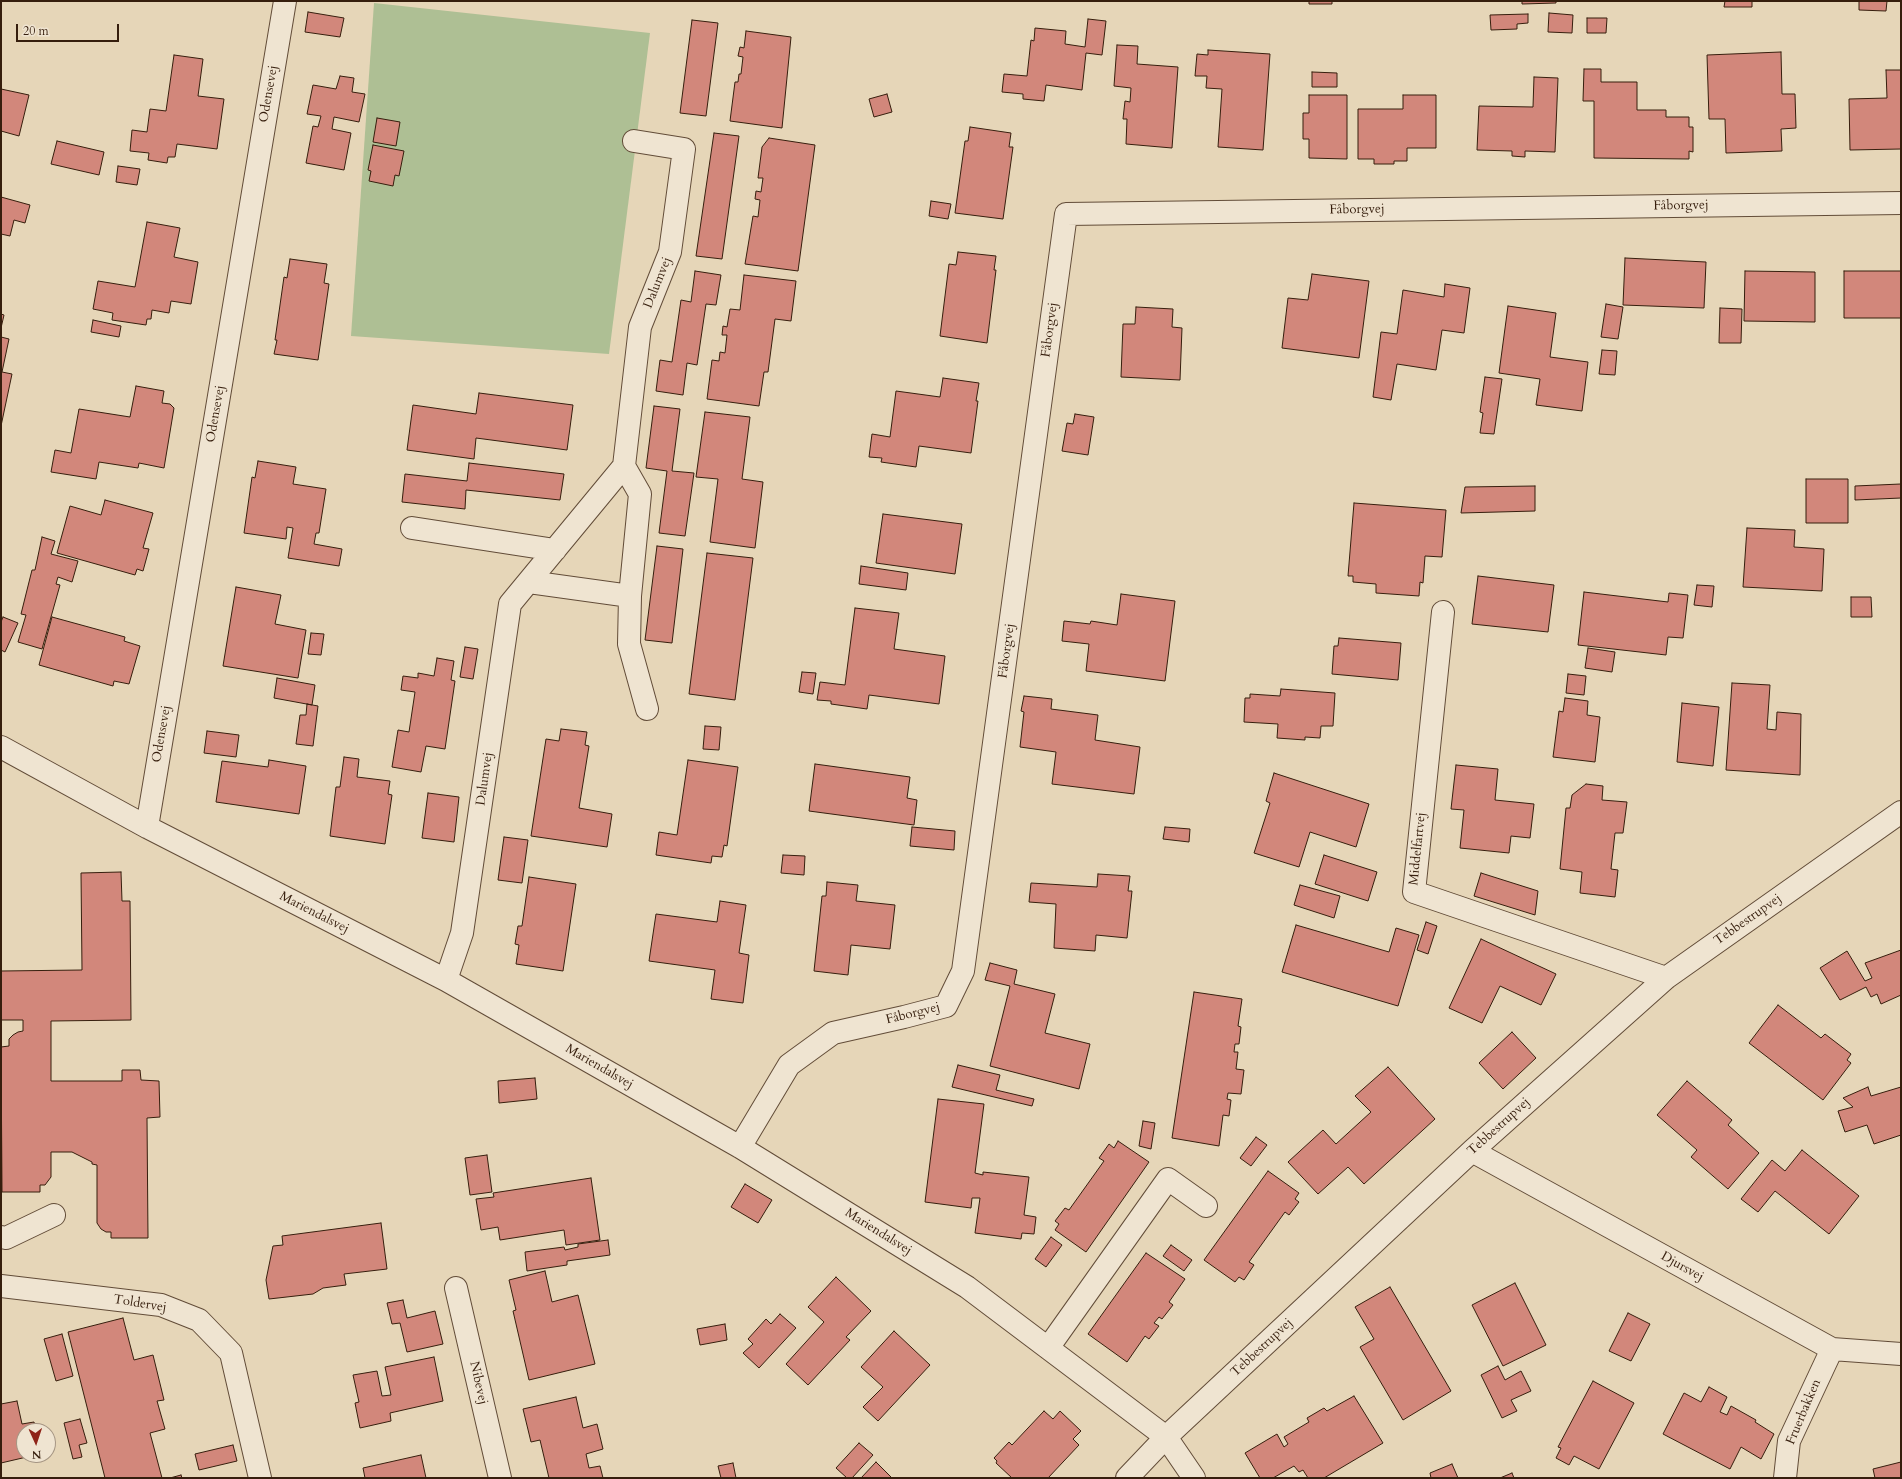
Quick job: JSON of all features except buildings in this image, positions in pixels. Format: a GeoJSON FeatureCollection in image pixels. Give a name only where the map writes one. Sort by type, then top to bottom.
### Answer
{"type":"FeatureCollection","features":[{"type":"Feature","properties":{"kind":"street","name":"Odensevej"},"geometry":{"type":"LineString","coordinates":[[147,827],[285,1]]}},
{"type":"Feature","properties":{"kind":"street","name":"Dalumvej"},"geometry":{"type":"LineString","coordinates":[[446,980],[462,933],[510,604],[624,466],[640,327],[670,252],[684,148],[634,141]]}},
{"type":"Feature","properties":{"kind":"street","name":"Fåborgvej"},"geometry":{"type":"LineString","coordinates":[[740,1147],[789,1065],[833,1033],[946,1006],[963,971],[1066,214],[1901,203]]}},
{"type":"Feature","properties":{"kind":"street"},"geometry":{"type":"LineString","coordinates":[[624,466],[640,494],[630,596],[629,644],[647,708]]}},
{"type":"Feature","properties":{"kind":"street"},"geometry":{"type":"LineString","coordinates":[[412,528],[555,550]]}},
{"type":"Feature","properties":{"kind":"street"},"geometry":{"type":"LineString","coordinates":[[529,582],[630,596]]}},
{"type":"Feature","properties":{"kind":"street","name":"Middelfartvej"},"geometry":{"type":"LineString","coordinates":[[1443,612],[1414,892],[1666,978]]}},
{"type":"Feature","properties":{"kind":"street","name":"Mariendalsvej"},"geometry":{"type":"LineString","coordinates":[[1,747],[147,827],[446,980],[740,1147],[967,1287],[1166,1437],[1194,1478]]}},
{"type":"Feature","properties":{"kind":"street","name":"Tebbestrupvej"},"geometry":{"type":"LineString","coordinates":[[1127,1478],[1166,1437],[1472,1151],[1666,978],[1901,812]]}},
{"type":"Feature","properties":{"kind":"street","name":"Djursvej"},"geometry":{"type":"LineString","coordinates":[[1472,1151],[1832,1349],[1901,1354]]}},
{"type":"Feature","properties":{"kind":"street"},"geometry":{"type":"LineString","coordinates":[[1048,1348],[1168,1179],[1206,1206]]}},
{"type":"Feature","properties":{"kind":"street"},"geometry":{"type":"LineString","coordinates":[[1,1237],[6,1238],[54,1215]]}},
{"type":"Feature","properties":{"kind":"street","name":"Toldervej"},"geometry":{"type":"LineString","coordinates":[[1,1286],[161,1305],[198,1320],[231,1353],[260,1478]]}},
{"type":"Feature","properties":{"kind":"street","name":"Nibevej"},"geometry":{"type":"LineString","coordinates":[[456,1288],[500,1478]]}},
{"type":"Feature","properties":{"kind":"street","name":"Fruerbakken"},"geometry":{"type":"LineString","coordinates":[[1785,1478],[1789,1441],[1832,1349]]}},
{"type":"Feature","properties":{"kind":"green space"},"geometry":{"type":"Polygon","coordinates":[[[374,3],[650,33],[609,354],[351,336],[374,3]]]}}]}
